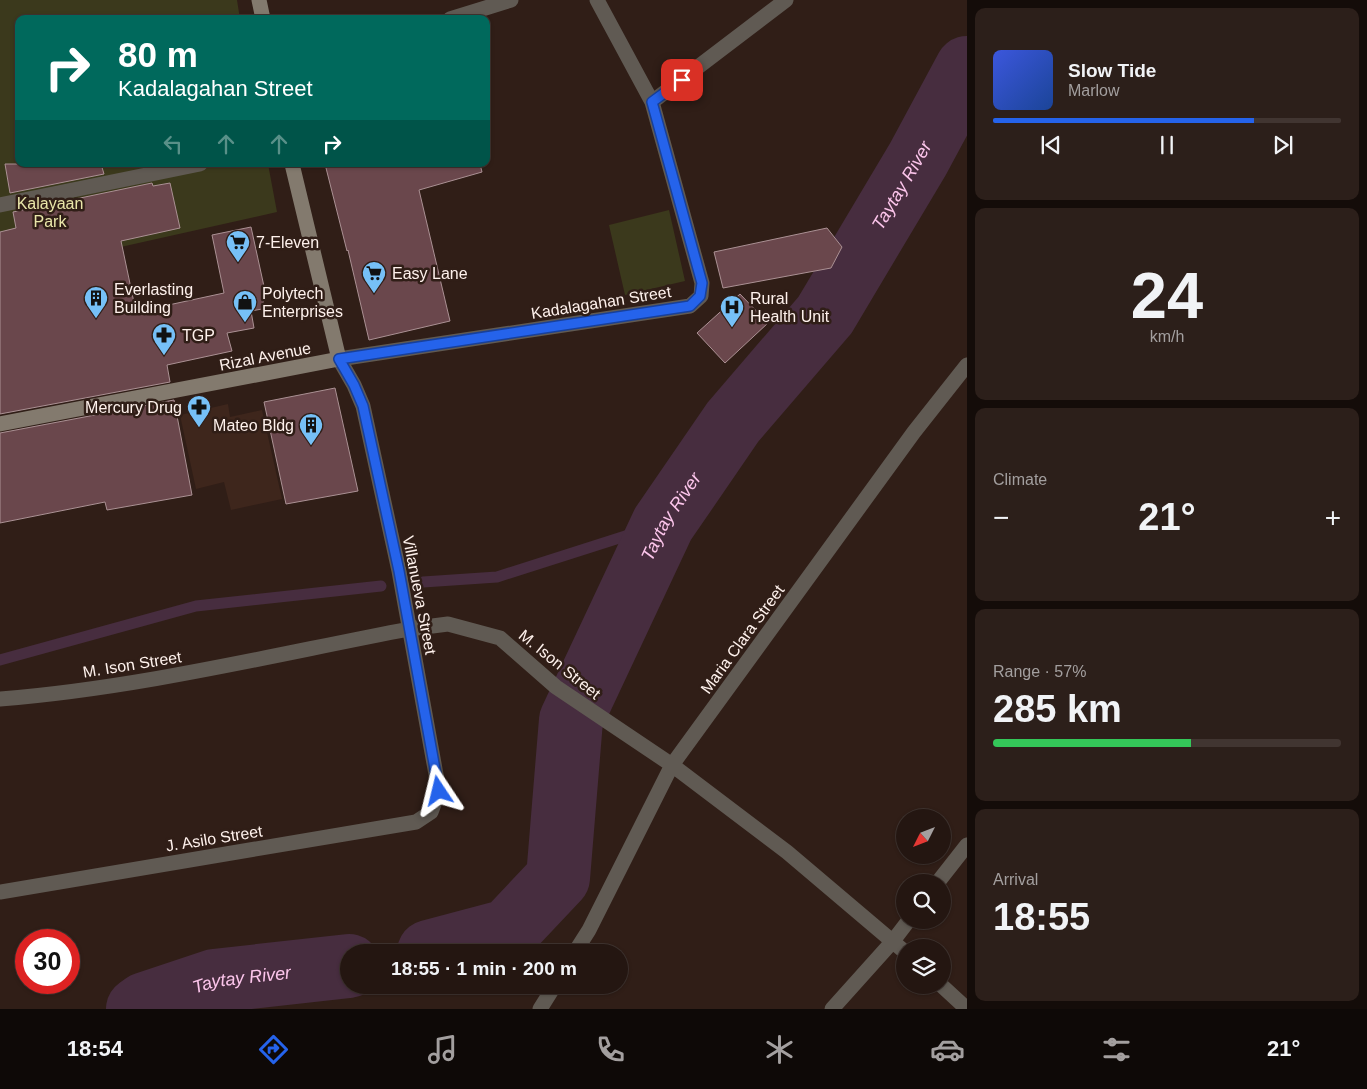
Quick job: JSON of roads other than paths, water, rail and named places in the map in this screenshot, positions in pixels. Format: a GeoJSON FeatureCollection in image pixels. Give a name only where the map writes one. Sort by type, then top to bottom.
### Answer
{"type":"FeatureCollection","features":[{"type":"Feature","properties":{"kind":"main road"},"geometry":{"type":"LineString","coordinates":[[259,0],[262,15]]}},
{"type":"Feature","properties":{"kind":"main road","name":"Rizal Avenue"},"geometry":{"type":"LineString","coordinates":[[0,424],[339,359],[293,167]]}},
{"type":"Feature","properties":{"kind":"street"},"geometry":{"type":"LineString","coordinates":[[463,15],[511,0]]}},
{"type":"Feature","properties":{"kind":"street","name":"Kadalagahan Street"},"geometry":{"type":"LineString","coordinates":[[339,359],[690,306],[700,296],[702,283],[652,102],[597,0]]}},
{"type":"Feature","properties":{"kind":"street"},"geometry":{"type":"LineString","coordinates":[[652,102],[786,0]]}},
{"type":"Feature","properties":{"kind":"street"},"geometry":{"type":"LineString","coordinates":[[0,205],[185,167]]}},
{"type":"Feature","properties":{"kind":"street","name":"Villanueva Street"},"geometry":{"type":"LineString","coordinates":[[339,359],[354,385],[363,406],[399,571],[439,791],[431,812]]}},
{"type":"Feature","properties":{"kind":"street","name":"Maria Clara Street"},"geometry":{"type":"LineString","coordinates":[[580,944],[672,766],[914,432],[967,365]]}},
{"type":"Feature","properties":{"kind":"street","name":"M. Ison Street"},"geometry":{"type":"LineString","coordinates":[[0,699],[153,679],[409,629],[448,624],[500,638],[556,687],[672,766],[787,852],[896,944]]}},
{"type":"Feature","properties":{"kind":"street","name":"J. Asilo Street"},"geometry":{"type":"LineString","coordinates":[[0,892],[416,822],[431,812]]}},
{"type":"Feature","properties":{"kind":"street"},"geometry":{"type":"LineString","coordinates":[[944,874],[967,845]]}},
{"type":"Feature","properties":{"kind":"street"},"geometry":{"type":"LineString","coordinates":[[832,1009],[902,929]]}},
{"type":"Feature","properties":{"kind":"street"},"geometry":{"type":"LineString","coordinates":[[540,1009],[549,994]]}},
{"type":"Feature","properties":{"kind":"street"},"geometry":{"type":"LineString","coordinates":[[951,994],[967,1009]]}},
{"type":"Feature","properties":{"kind":"waterway","name":"Taytay River"},"geometry":{"type":"LineString","coordinates":[[459,944],[508,931],[558,878],[571,720],[663,524],[733,422],[825,315],[918,159],[967,68]]}},
{"type":"Feature","properties":{"kind":"waterway"},"geometry":{"type":"LineString","coordinates":[[423,582],[497,577],[663,524]]}},
{"type":"Feature","properties":{"kind":"waterway"},"geometry":{"type":"LineString","coordinates":[[0,660],[196,606],[381,586]]}},
{"type":"Feature","properties":{"kind":"waterway","name":"Taytay River"},"geometry":{"type":"LineString","coordinates":[[138,1009],[145,1004],[214,981],[340,967]]}},
{"type":"Feature","properties":{"kind":"place","name":"7-Eleven"},"geometry":{"type":"Point","coordinates":[238,263]}},
{"type":"Feature","properties":{"kind":"place","name":"Easy Lane"},"geometry":{"type":"Point","coordinates":[374,294]}},
{"type":"Feature","properties":{"kind":"place","name":"Everlasting Building"},"geometry":{"type":"Point","coordinates":[96,319]}},
{"type":"Feature","properties":{"kind":"place","name":"Polytech Enterprises"},"geometry":{"type":"Point","coordinates":[245,323]}},
{"type":"Feature","properties":{"kind":"place","name":"Rural Health Unit"},"geometry":{"type":"Point","coordinates":[732,328]}},
{"type":"Feature","properties":{"kind":"place","name":"TGP"},"geometry":{"type":"Point","coordinates":[164,356]}},
{"type":"Feature","properties":{"kind":"place","name":"Mercury Drug"},"geometry":{"type":"Point","coordinates":[199,428]}},
{"type":"Feature","properties":{"kind":"place","name":"Mateo Bldg"},"geometry":{"type":"Point","coordinates":[311,446]}},
{"type":"Feature","properties":{"kind":"park label","name":"Kalayaan Park"},"geometry":{"type":"Point","coordinates":[50,212]}}]}
